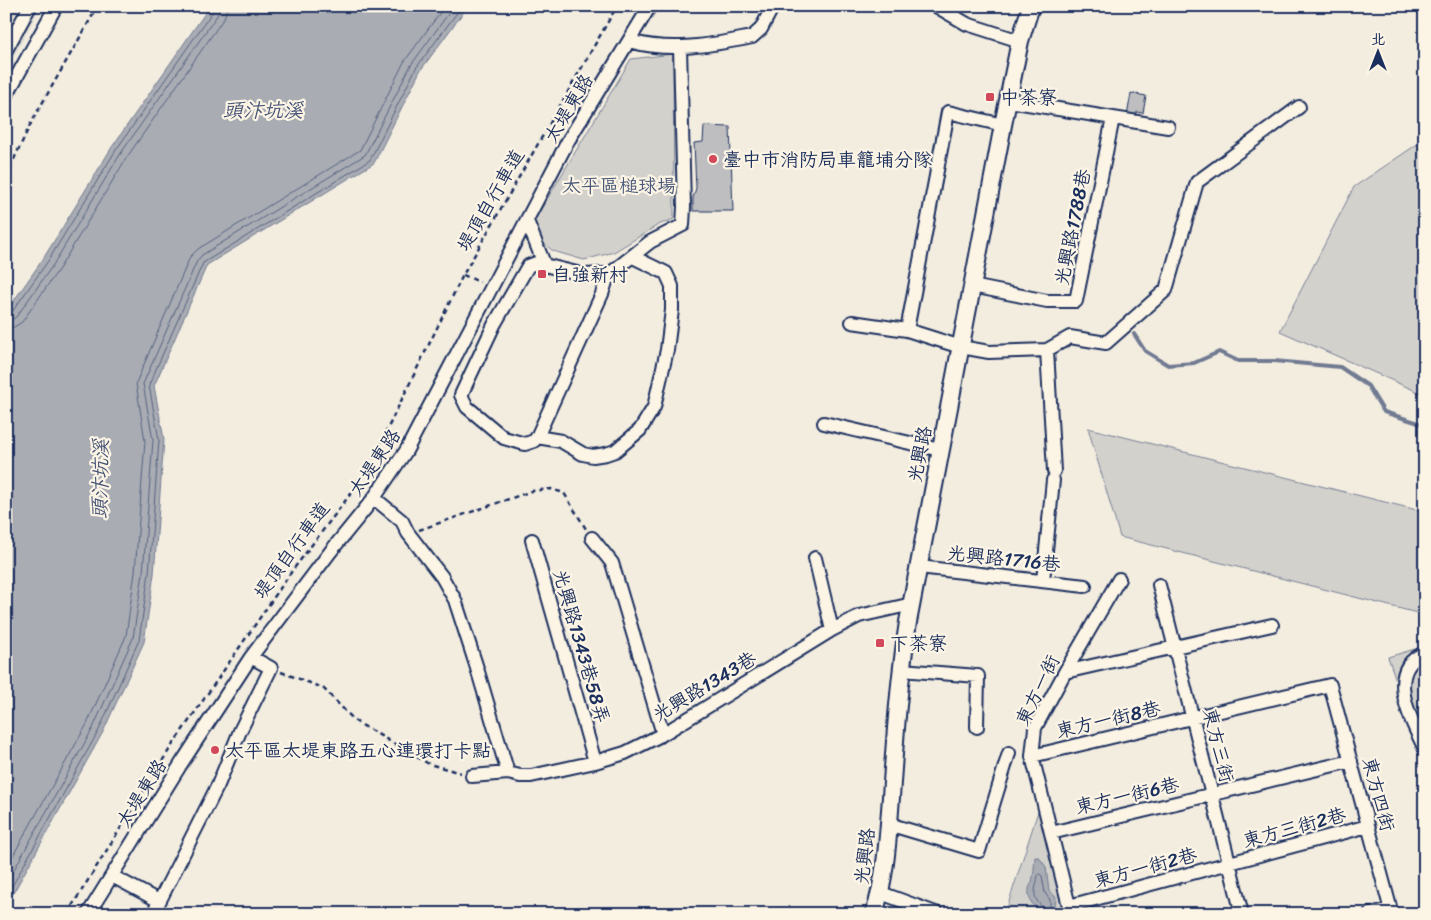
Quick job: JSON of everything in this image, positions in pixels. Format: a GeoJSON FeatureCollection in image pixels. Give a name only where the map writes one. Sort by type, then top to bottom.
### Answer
{"type":"FeatureCollection","features":[{"type":"Feature","properties":{"kind":"main road","name":"光興路"},"geometry":{"type":"LineString","coordinates":[[874,914],[881,893],[901,670],[912,604],[1003,125],[1020,41],[1031,6]]}},
{"type":"Feature","properties":{"kind":"street"},"geometry":{"type":"LineString","coordinates":[[8,44],[30,6]]}},
{"type":"Feature","properties":{"kind":"street"},"geometry":{"type":"LineString","coordinates":[[6,96],[56,6]]}},
{"type":"Feature","properties":{"kind":"street","name":"太堤東路"},"geometry":{"type":"LineString","coordinates":[[88,914],[181,764],[251,657],[331,551],[374,498],[410,443],[491,287],[529,226],[568,141],[650,6]]}},
{"type":"Feature","properties":{"kind":"street"},"geometry":{"type":"LineString","coordinates":[[630,41],[640,44],[680,47],[752,37],[761,29],[773,6]]}},
{"type":"Feature","properties":{"kind":"street"},"geometry":{"type":"LineString","coordinates":[[936,6],[967,24],[1020,41]]}},
{"type":"Feature","properties":{"kind":"street"},"geometry":{"type":"LineString","coordinates":[[606,276],[650,242],[683,225],[680,47]]}},
{"type":"Feature","properties":{"kind":"street"},"geometry":{"type":"LineString","coordinates":[[1009,101],[1168,127]]}},
{"type":"Feature","properties":{"kind":"street"},"geometry":{"type":"LineString","coordinates":[[852,322],[907,330],[961,347],[988,352],[1047,350],[1070,337],[1106,342],[1166,290],[1197,182],[1299,107]]}},
{"type":"Feature","properties":{"kind":"street"},"geometry":{"type":"LineString","coordinates":[[907,330],[948,112],[1003,125]]}},
{"type":"Feature","properties":{"kind":"street","name":"光興路1788巷"},"geometry":{"type":"LineString","coordinates":[[972,286],[1048,301],[1076,301],[1113,118]]}},
{"type":"Feature","properties":{"kind":"street"},"geometry":{"type":"LineString","coordinates":[[529,226],[545,266]]}},
{"type":"Feature","properties":{"kind":"street"},"geometry":{"type":"LineString","coordinates":[[537,437],[561,441],[583,454],[593,456],[606,454],[615,451],[640,430],[654,407],[661,381],[671,324],[672,286],[666,273],[633,256]]}},
{"type":"Feature","properties":{"kind":"street"},"geometry":{"type":"LineString","coordinates":[[536,263],[584,275],[603,274],[606,276],[602,294],[534,442],[525,444],[504,438],[467,406],[461,395],[494,325],[528,266],[536,263]]}},
{"type":"Feature","properties":{"kind":"street"},"geometry":{"type":"LineString","coordinates":[[1043,581],[1053,475],[1047,350]]}},
{"type":"Feature","properties":{"kind":"street"},"geometry":{"type":"LineString","coordinates":[[824,423],[940,450]]}},
{"type":"Feature","properties":{"kind":"street"},"geometry":{"type":"LineString","coordinates":[[374,498],[402,521],[408,533],[442,577],[455,600],[508,773]]}},
{"type":"Feature","properties":{"kind":"street"},"geometry":{"type":"LineString","coordinates":[[592,538],[612,564],[663,734]]}},
{"type":"Feature","properties":{"kind":"street","name":"光興路1343巷58弄"},"geometry":{"type":"LineString","coordinates":[[532,540],[595,762]]}},
{"type":"Feature","properties":{"kind":"street"},"geometry":{"type":"LineString","coordinates":[[815,558],[832,630]]}},
{"type":"Feature","properties":{"kind":"street","name":"光興路1716巷"},"geometry":{"type":"LineString","coordinates":[[919,567],[1085,586]]}},
{"type":"Feature","properties":{"kind":"street","name":"東方一街"},"geometry":{"type":"LineString","coordinates":[[1070,910],[1032,756],[1035,728],[1119,578]]}},
{"type":"Feature","properties":{"kind":"street","name":"東方三街"},"geometry":{"type":"LineString","coordinates":[[1159,585],[1242,914]]}},
{"type":"Feature","properties":{"kind":"street","name":"光興路1343巷"},"geometry":{"type":"LineString","coordinates":[[472,776],[508,773],[531,776],[595,762],[624,752],[663,734],[832,630],[859,616],[912,604]]}},
{"type":"Feature","properties":{"kind":"street"},"geometry":{"type":"LineString","coordinates":[[1065,672],[1272,625]]}},
{"type":"Feature","properties":{"kind":"street"},"geometry":{"type":"LineString","coordinates":[[1425,653],[1412,661],[1404,672],[1403,685],[1406,706],[1425,749]]}},
{"type":"Feature","properties":{"kind":"street"},"geometry":{"type":"LineString","coordinates":[[153,914],[218,786],[240,731],[271,668],[251,657]]}},
{"type":"Feature","properties":{"kind":"street"},"geometry":{"type":"LineString","coordinates":[[901,670],[978,676],[978,727]]}},
{"type":"Feature","properties":{"kind":"street","name":"東方一街8巷"},"geometry":{"type":"LineString","coordinates":[[1032,756],[1330,685]]}},
{"type":"Feature","properties":{"kind":"street","name":"東方四街"},"geometry":{"type":"LineString","coordinates":[[1330,685],[1392,911]]}},
{"type":"Feature","properties":{"kind":"street"},"geometry":{"type":"LineString","coordinates":[[888,827],[895,826],[979,852],[1009,753]]}},
{"type":"Feature","properties":{"kind":"street","name":"東方一街6巷"},"geometry":{"type":"LineString","coordinates":[[1051,833],[1351,761]]}},
{"type":"Feature","properties":{"kind":"street","name":"東方三街2巷"},"geometry":{"type":"LineString","coordinates":[[1230,863],[1368,826]]}},
{"type":"Feature","properties":{"kind":"street","name":"東方一街2巷"},"geometry":{"type":"LineString","coordinates":[[1070,910],[1230,863]]}},
{"type":"Feature","properties":{"kind":"street"},"geometry":{"type":"LineString","coordinates":[[112,876],[159,901]]}},
{"type":"Feature","properties":{"kind":"street"},"geometry":{"type":"LineString","coordinates":[[881,893],[938,914]]}},
{"type":"Feature","properties":{"kind":"street"},"geometry":{"type":"LineString","coordinates":[[1370,914],[1392,911]]}},
{"type":"Feature","properties":{"kind":"path"},"geometry":{"type":"LineString","coordinates":[[6,176],[32,121],[98,6]]}},
{"type":"Feature","properties":{"kind":"path","name":"堤頂自行車道"},"geometry":{"type":"LineString","coordinates":[[67,914],[171,747],[286,579],[349,496],[376,452],[463,275],[617,6]]}},
{"type":"Feature","properties":{"kind":"path"},"geometry":{"type":"LineString","coordinates":[[463,275],[491,287]]}},
{"type":"Feature","properties":{"kind":"path"},"geometry":{"type":"LineString","coordinates":[[408,533],[532,491],[551,489],[564,493],[592,538]]}},
{"type":"Feature","properties":{"kind":"path"},"geometry":{"type":"LineString","coordinates":[[271,668],[323,688],[355,721],[429,764],[472,776]]}},
{"type":"Feature","properties":{"kind":"shaded area"},"geometry":{"type":"Polygon","coordinates":[[[6,6],[41,6],[6,72],[6,6]]]}},
{"type":"Feature","properties":{"kind":"green space","name":"太平區槌球場"},"geometry":{"type":"Polygon","coordinates":[[[673,54],[674,219],[658,225],[614,252],[584,260],[553,251],[535,236],[534,221],[631,59],[673,54]]]}},
{"type":"Feature","properties":{"kind":"green space"},"geometry":{"type":"Polygon","coordinates":[[[1425,139],[1425,395],[1280,331],[1354,187],[1425,139]]]}},
{"type":"Feature","properties":{"kind":"green space"},"geometry":{"type":"Polygon","coordinates":[[[1088,428],[1425,512],[1425,615],[1120,537],[1088,428]]]}},
{"type":"Feature","properties":{"kind":"green space"},"geometry":{"type":"Polygon","coordinates":[[[1425,646],[1425,743],[1400,692],[1388,657],[1425,646]]]}},
{"type":"Feature","properties":{"kind":"green space"},"geometry":{"type":"Polygon","coordinates":[[[1042,799],[1069,914],[1005,914],[1042,799]]]}},
{"type":"Feature","properties":{"kind":"water","name":"頭汴坑溪"},"geometry":{"type":"Polygon","coordinates":[[[210,6],[468,6],[420,71],[374,163],[207,265],[154,386],[164,439],[154,574],[144,642],[103,732],[6,906],[6,312],[43,259],[112,147],[210,6]]]}},
{"type":"Feature","properties":{"kind":"water"},"geometry":{"type":"Polygon","coordinates":[[[1035,857],[1039,857],[1046,867],[1049,891],[1056,897],[1055,909],[1051,914],[1038,910],[1030,899],[1029,888],[1033,879],[1035,857]]]}},
{"type":"Feature","properties":{"kind":"building"},"geometry":{"type":"Polygon","coordinates":[[[1131,93],[1146,96],[1143,113],[1137,112],[1136,118],[1127,116],[1131,93]]]}},
{"type":"Feature","properties":{"kind":"building","name":"臺中市消防局車籠埔分隊"},"geometry":{"type":"Polygon","coordinates":[[[704,126],[730,127],[733,211],[693,211],[693,198],[696,188],[694,143],[703,142],[704,126]]]}},
{"type":"Feature","properties":{"kind":"waterway"},"geometry":{"type":"LineString","coordinates":[[1134,334],[1145,351],[1168,365],[1194,363],[1219,352],[1238,361],[1274,361],[1340,367],[1368,386],[1384,412],[1425,425]]}},
{"type":"Feature","properties":{"kind":"place","name":"中茶寮"},"geometry":{"type":"Point","coordinates":[990,97]}},
{"type":"Feature","properties":{"kind":"place","name":"臺中市消防局車籠埔分隊"},"geometry":{"type":"Point","coordinates":[713,159]}},
{"type":"Feature","properties":{"kind":"place","name":"自強新村"},"geometry":{"type":"Point","coordinates":[542,274]}},
{"type":"Feature","properties":{"kind":"place","name":"下茶寮"},"geometry":{"type":"Point","coordinates":[880,643]}},
{"type":"Feature","properties":{"kind":"place","name":"太平區太堤東路五心連環打卡點"},"geometry":{"type":"Point","coordinates":[215,750]}}]}
